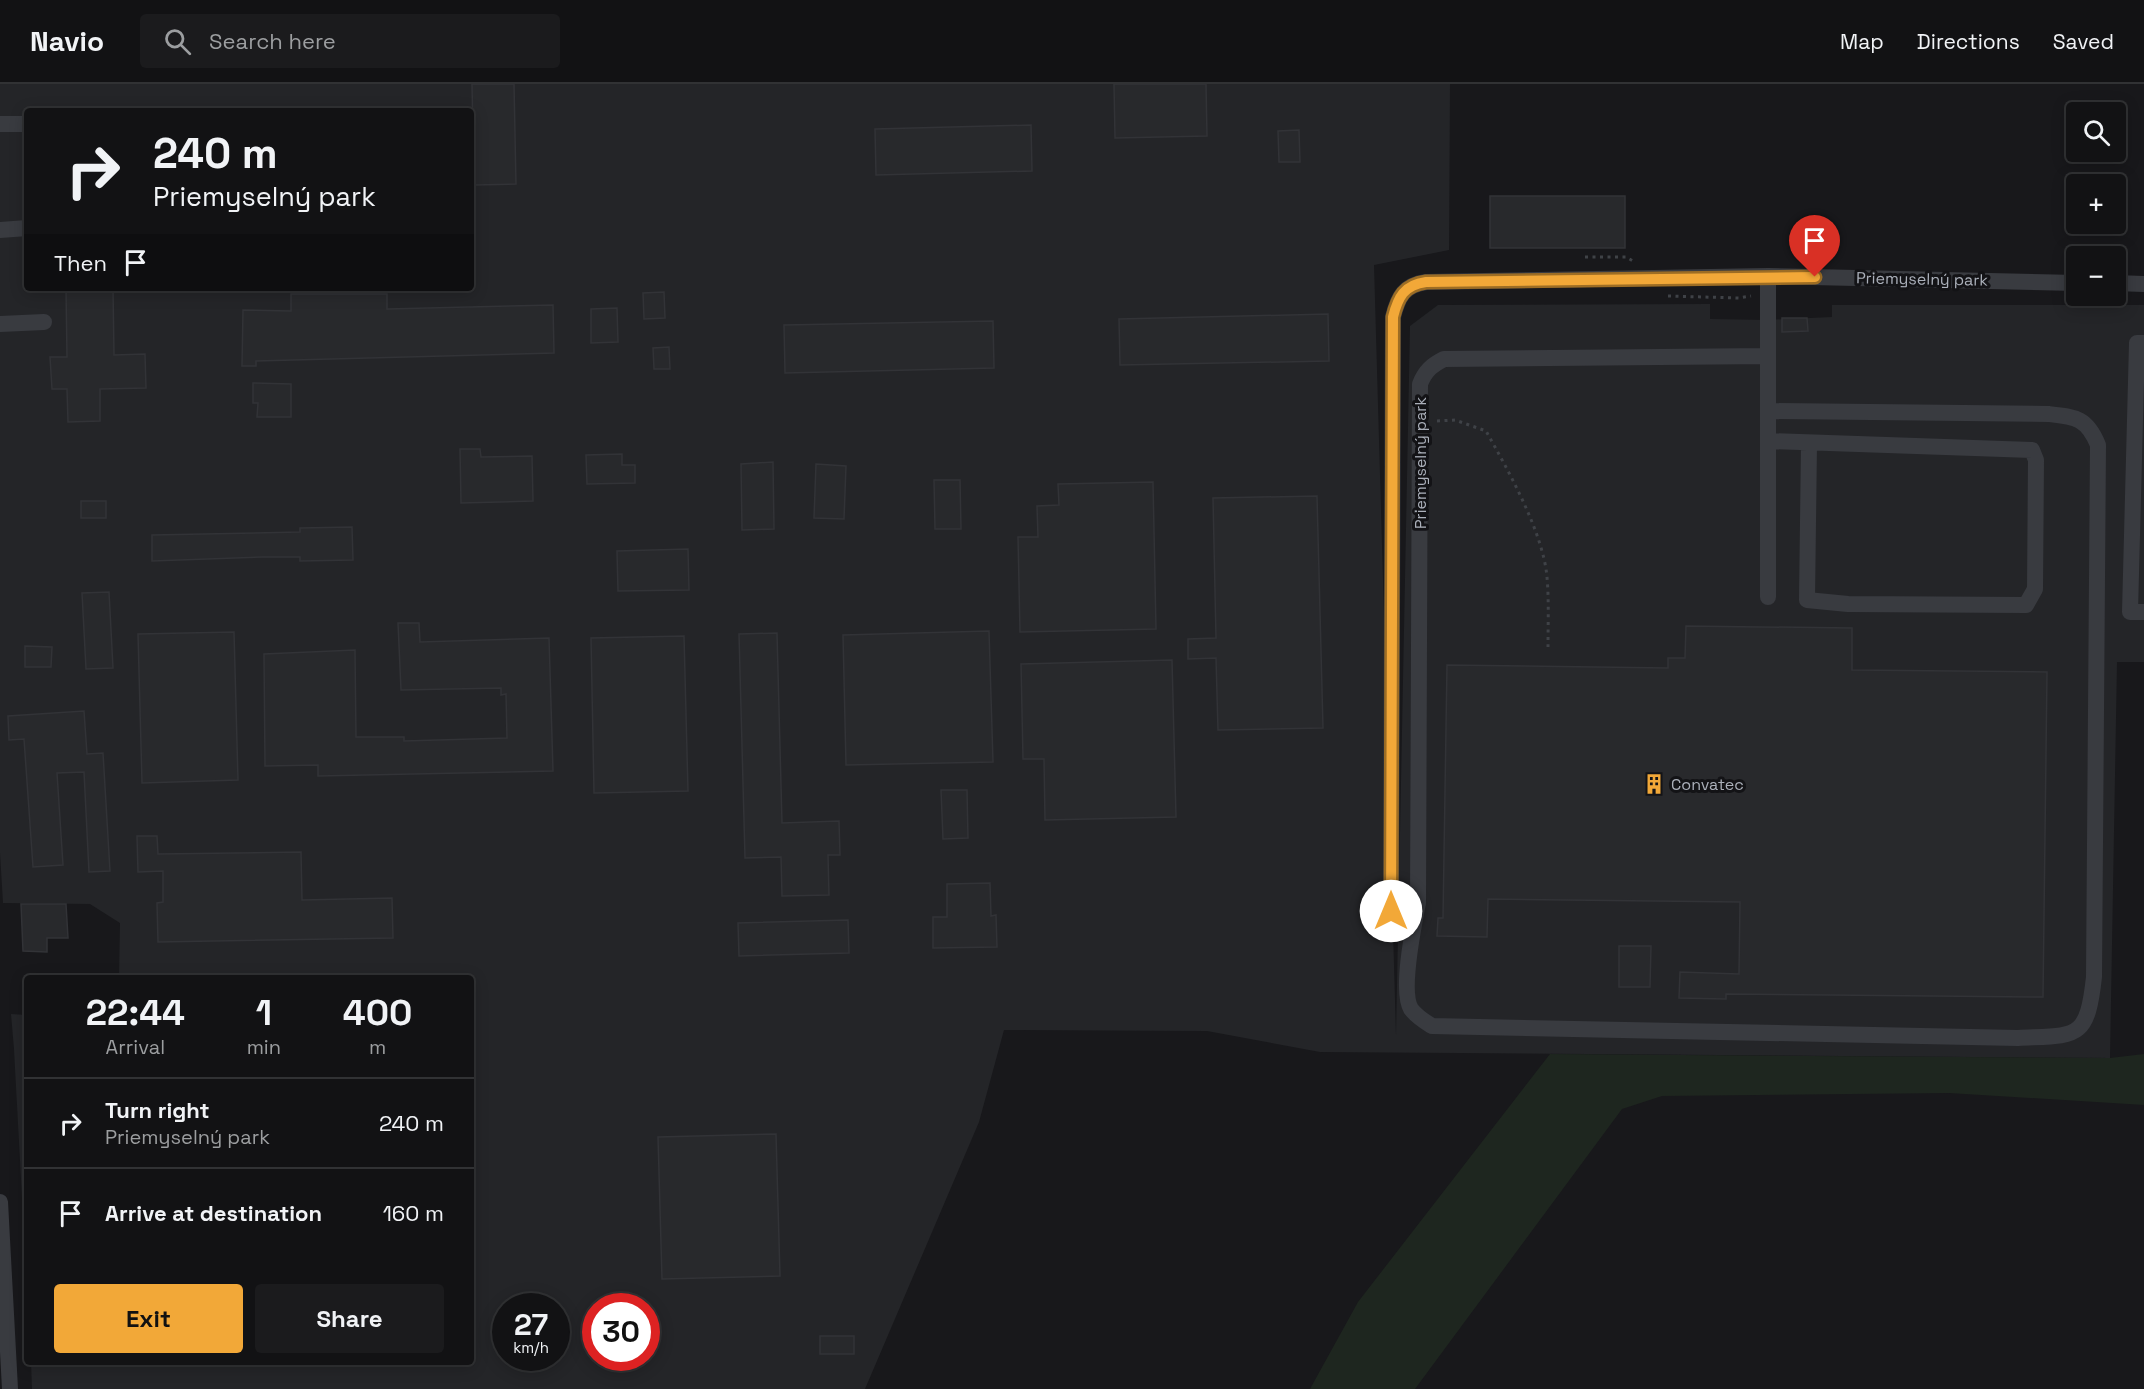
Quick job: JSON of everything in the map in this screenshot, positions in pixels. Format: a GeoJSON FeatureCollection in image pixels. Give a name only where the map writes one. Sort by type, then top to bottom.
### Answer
{"type":"FeatureCollection","features":[{"type":"Feature","properties":{"kind":"street"},"geometry":{"type":"LineString","coordinates":[[0,124],[24,124]]}},
{"type":"Feature","properties":{"kind":"street"},"geometry":{"type":"LineString","coordinates":[[0,230],[24,228]]}},
{"type":"Feature","properties":{"kind":"street"},"geometry":{"type":"LineString","coordinates":[[1768,276],[1768,597]]}},
{"type":"Feature","properties":{"kind":"street","name":"Priemyselný park"},"geometry":{"type":"LineString","coordinates":[[1391,911],[1393,317],[1397,301],[1403,291],[1413,284],[1426,282],[1768,276],[2066,282]]}},
{"type":"Feature","properties":{"kind":"street"},"geometry":{"type":"LineString","coordinates":[[2126,283],[2144,284]]}},
{"type":"Feature","properties":{"kind":"street"},"geometry":{"type":"LineString","coordinates":[[0,324],[44,322]]}},
{"type":"Feature","properties":{"kind":"street"},"geometry":{"type":"LineString","coordinates":[[2144,343],[2137,343],[2130,612],[2144,612]]}},
{"type":"Feature","properties":{"kind":"street","name":"Priemyselný park"},"geometry":{"type":"LineString","coordinates":[[1768,356],[1444,359],[1432,364],[1424,374],[1420,384],[1418,903],[1407,971],[1409,1006],[1420,1019],[1432,1026],[2018,1038],[2070,1036],[2084,1024],[2090,1008],[2094,977],[2098,445],[2091,428],[2075,417],[2049,414],[1768,411]]}},
{"type":"Feature","properties":{"kind":"street"},"geometry":{"type":"LineString","coordinates":[[1768,441],[2032,450],[2036,460],[2036,589],[2026,605],[1848,604],[1807,600],[1809,444]]}},
{"type":"Feature","properties":{"kind":"street"},"geometry":{"type":"LineString","coordinates":[[0,1202],[10,1389]]}},
{"type":"Feature","properties":{"kind":"path"},"geometry":{"type":"LineString","coordinates":[[1420,421],[1455,420],[1486,431],[1532,522],[1547,575],[1548,647]]}},
{"type":"Feature","properties":{"kind":"shaded area"},"geometry":{"type":"Polygon","coordinates":[[[0,84],[1450,84],[1449,250],[1374,265],[1396,1035],[1410,326],[1438,305],[1710,304],[1710,319],[1766,320],[1832,317],[1832,305],[2144,305],[2144,662],[2117,662],[2110,1058],[1320,1052],[1207,1031],[1004,1030],[979,1122],[865,1389],[32,1389],[31,1365],[474,1365],[474,975],[119,975],[120,923],[90,904],[3,903],[0,853],[0,84]]]}},
{"type":"Feature","properties":{"kind":"shaded area"},"geometry":{"type":"Polygon","coordinates":[[[11,1014],[24,1015],[24,1235],[11,1014]]]}},
{"type":"Feature","properties":{"kind":"shaded area"},"geometry":{"type":"Polygon","coordinates":[[[1550,1054],[2110,1058],[2144,1054],[2144,1105],[1949,1093],[1662,1096],[1622,1109],[1415,1389],[1310,1389],[1358,1302],[1550,1054]]]}},
{"type":"Feature","properties":{"kind":"building"},"geometry":{"type":"Polygon","coordinates":[[[472,84],[514,84],[516,184],[474,185],[472,84]]]}},
{"type":"Feature","properties":{"kind":"building"},"geometry":{"type":"Polygon","coordinates":[[[1114,84],[1206,84],[1207,136],[1115,138],[1114,84]]]}},
{"type":"Feature","properties":{"kind":"building"},"geometry":{"type":"Polygon","coordinates":[[[1031,125],[1032,171],[876,175],[875,129],[1031,125]]]}},
{"type":"Feature","properties":{"kind":"building"},"geometry":{"type":"Polygon","coordinates":[[[1299,130],[1300,162],[1279,162],[1278,131],[1299,130]]]}},
{"type":"Feature","properties":{"kind":"building"},"geometry":{"type":"Polygon","coordinates":[[[1490,196],[1625,196],[1625,248],[1490,248],[1490,196]]]}},
{"type":"Feature","properties":{"kind":"building"},"geometry":{"type":"Polygon","coordinates":[[[66,291],[113,291],[114,355],[145,354],[146,388],[100,389],[100,421],[68,422],[67,389],[52,389],[50,357],[67,357],[66,291]]]}},
{"type":"Feature","properties":{"kind":"building"},"geometry":{"type":"Polygon","coordinates":[[[664,292],[665,318],[644,319],[643,293],[664,292]]]}},
{"type":"Feature","properties":{"kind":"building"},"geometry":{"type":"Polygon","coordinates":[[[291,294],[387,294],[387,309],[553,305],[554,353],[256,361],[256,366],[242,366],[243,310],[291,311],[291,294]]]}},
{"type":"Feature","properties":{"kind":"building"},"geometry":{"type":"Polygon","coordinates":[[[617,308],[618,342],[591,343],[591,309],[617,308]]]}},
{"type":"Feature","properties":{"kind":"building"},"geometry":{"type":"Polygon","coordinates":[[[1328,314],[1329,361],[1120,365],[1119,319],[1328,314]]]}},
{"type":"Feature","properties":{"kind":"building"},"geometry":{"type":"Polygon","coordinates":[[[1782,318],[1807,318],[1808,331],[1782,332],[1782,318]]]}},
{"type":"Feature","properties":{"kind":"building"},"geometry":{"type":"Polygon","coordinates":[[[993,321],[994,368],[785,373],[784,325],[993,321]]]}},
{"type":"Feature","properties":{"kind":"building"},"geometry":{"type":"Polygon","coordinates":[[[669,347],[670,369],[654,369],[653,348],[669,347]]]}},
{"type":"Feature","properties":{"kind":"building"},"geometry":{"type":"Polygon","coordinates":[[[253,383],[291,384],[291,417],[257,417],[258,403],[253,403],[253,383]]]}},
{"type":"Feature","properties":{"kind":"building"},"geometry":{"type":"Polygon","coordinates":[[[460,449],[480,449],[481,457],[532,456],[533,501],[461,503],[460,449]]]}},
{"type":"Feature","properties":{"kind":"building"},"geometry":{"type":"Polygon","coordinates":[[[622,454],[622,465],[635,465],[635,483],[587,484],[586,455],[622,454]]]}},
{"type":"Feature","properties":{"kind":"building"},"geometry":{"type":"Polygon","coordinates":[[[773,462],[774,529],[742,530],[741,464],[773,462]]]}},
{"type":"Feature","properties":{"kind":"building"},"geometry":{"type":"Polygon","coordinates":[[[816,464],[846,466],[844,519],[814,518],[816,464]]]}},
{"type":"Feature","properties":{"kind":"building"},"geometry":{"type":"Polygon","coordinates":[[[934,480],[960,480],[961,529],[935,529],[934,480]]]}},
{"type":"Feature","properties":{"kind":"building"},"geometry":{"type":"Polygon","coordinates":[[[1153,482],[1156,629],[1020,632],[1018,537],[1038,537],[1037,506],[1059,505],[1058,484],[1153,482]]]}},
{"type":"Feature","properties":{"kind":"building"},"geometry":{"type":"Polygon","coordinates":[[[1317,496],[1323,728],[1218,730],[1216,658],[1188,659],[1188,639],[1216,638],[1213,498],[1317,496]]]}},
{"type":"Feature","properties":{"kind":"building"},"geometry":{"type":"Polygon","coordinates":[[[81,501],[106,501],[106,518],[81,518],[81,501]]]}},
{"type":"Feature","properties":{"kind":"building"},"geometry":{"type":"Polygon","coordinates":[[[352,527],[353,560],[300,561],[300,557],[262,557],[152,561],[152,535],[300,532],[300,528],[352,527]]]}},
{"type":"Feature","properties":{"kind":"building"},"geometry":{"type":"Polygon","coordinates":[[[688,549],[689,590],[618,591],[617,551],[688,549]]]}},
{"type":"Feature","properties":{"kind":"building"},"geometry":{"type":"Polygon","coordinates":[[[109,592],[113,668],[86,669],[82,593],[109,592]]]}},
{"type":"Feature","properties":{"kind":"building"},"geometry":{"type":"Polygon","coordinates":[[[398,623],[419,623],[420,642],[549,638],[553,771],[318,776],[318,765],[265,766],[264,654],[355,650],[356,737],[404,737],[404,741],[507,738],[506,694],[501,695],[501,688],[401,690],[398,623]]]}},
{"type":"Feature","properties":{"kind":"building"},"geometry":{"type":"Polygon","coordinates":[[[1686,626],[1852,628],[1852,670],[2047,672],[2043,997],[1726,994],[1726,999],[1679,998],[1680,972],[1739,974],[1740,902],[1488,899],[1487,937],[1437,936],[1438,918],[1443,918],[1447,665],[1668,668],[1668,658],[1685,658],[1686,626]]]}},
{"type":"Feature","properties":{"kind":"building"},"geometry":{"type":"Polygon","coordinates":[[[989,631],[993,762],[846,765],[843,635],[989,631]]]}},
{"type":"Feature","properties":{"kind":"building"},"geometry":{"type":"Polygon","coordinates":[[[234,632],[238,780],[142,783],[138,634],[234,632]]]}},
{"type":"Feature","properties":{"kind":"building"},"geometry":{"type":"Polygon","coordinates":[[[777,633],[782,823],[839,821],[840,855],[828,855],[829,895],[782,896],[781,857],[745,858],[739,634],[777,633]]]}},
{"type":"Feature","properties":{"kind":"building"},"geometry":{"type":"Polygon","coordinates":[[[684,636],[688,791],[594,793],[591,638],[684,636]]]}},
{"type":"Feature","properties":{"kind":"building"},"geometry":{"type":"Polygon","coordinates":[[[25,646],[52,647],[51,667],[25,667],[25,646]]]}},
{"type":"Feature","properties":{"kind":"building"},"geometry":{"type":"Polygon","coordinates":[[[1172,660],[1176,817],[1045,820],[1044,759],[1023,759],[1021,664],[1172,660]]]}},
{"type":"Feature","properties":{"kind":"building"},"geometry":{"type":"Polygon","coordinates":[[[84,711],[87,754],[103,753],[110,871],[89,872],[84,772],[57,773],[63,865],[33,867],[24,739],[9,740],[8,716],[84,711]]]}},
{"type":"Feature","properties":{"kind":"building"},"geometry":{"type":"Polygon","coordinates":[[[941,790],[967,790],[968,838],[943,839],[941,790]]]}},
{"type":"Feature","properties":{"kind":"building"},"geometry":{"type":"Polygon","coordinates":[[[137,836],[157,836],[158,854],[301,852],[302,900],[392,898],[393,938],[158,942],[157,903],[163,902],[163,871],[138,872],[137,836]]]}},
{"type":"Feature","properties":{"kind":"building"},"geometry":{"type":"Polygon","coordinates":[[[990,883],[991,916],[996,915],[997,947],[933,948],[933,917],[947,917],[947,884],[990,883]]]}},
{"type":"Feature","properties":{"kind":"building"},"geometry":{"type":"Polygon","coordinates":[[[21,904],[66,904],[68,938],[47,938],[47,952],[23,951],[21,904]]]}},
{"type":"Feature","properties":{"kind":"building"},"geometry":{"type":"Polygon","coordinates":[[[848,920],[849,953],[739,956],[738,923],[848,920]]]}},
{"type":"Feature","properties":{"kind":"building"},"geometry":{"type":"Polygon","coordinates":[[[1619,946],[1651,946],[1650,987],[1619,987],[1619,946]]]}},
{"type":"Feature","properties":{"kind":"building"},"geometry":{"type":"Polygon","coordinates":[[[776,1134],[780,1276],[662,1279],[658,1137],[776,1134]]]}},
{"type":"Feature","properties":{"kind":"building"},"geometry":{"type":"Polygon","coordinates":[[[820,1336],[854,1336],[854,1354],[820,1354],[820,1336]]]}},
{"type":"Feature","properties":{"kind":"place","name":"Convatec"},"geometry":{"type":"Point","coordinates":[1654,784]}},
{"type":"Feature","properties":{"kind":"route"},"geometry":{"type":"LineString","coordinates":[[1391,911],[1393,317],[1397,301],[1403,291],[1413,284],[1426,282],[1815,277]]}}]}
